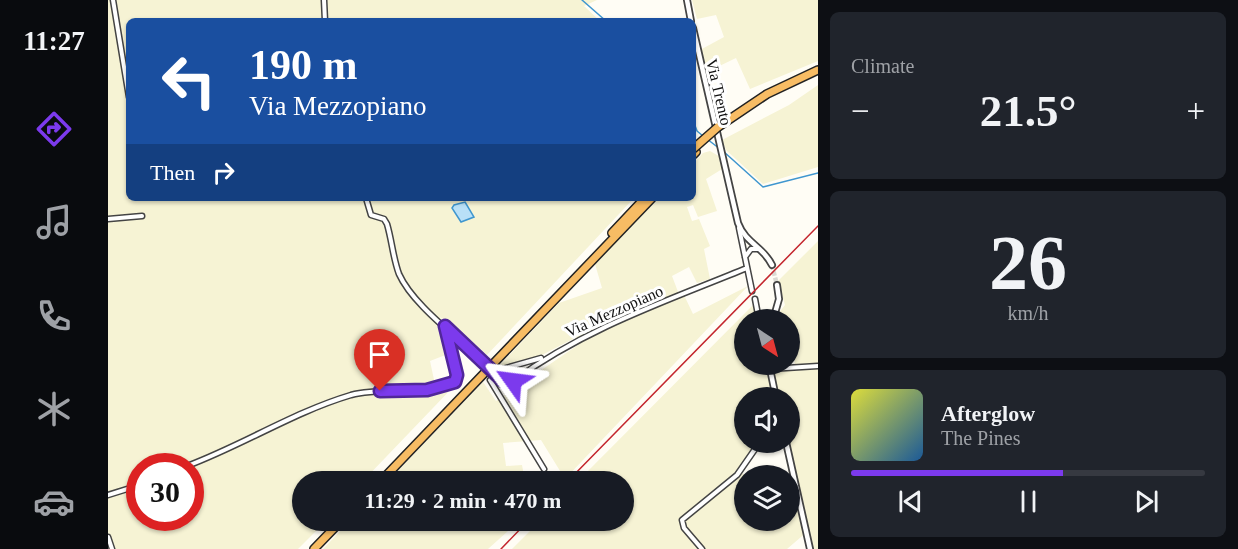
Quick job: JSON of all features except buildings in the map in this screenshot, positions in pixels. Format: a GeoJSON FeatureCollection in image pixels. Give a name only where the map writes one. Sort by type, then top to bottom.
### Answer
{"type":"FeatureCollection","features":[{"type":"Feature","properties":{"kind":"highway"},"geometry":{"type":"LineString","coordinates":[[696,150],[718,129],[767,94],[818,70]]}},
{"type":"Feature","properties":{"kind":"highway"},"geometry":{"type":"LineString","coordinates":[[718,129],[760,103],[818,75]]}},
{"type":"Feature","properties":{"kind":"highway"},"geometry":{"type":"LineString","coordinates":[[384,471],[642,201]]}},
{"type":"Feature","properties":{"kind":"highway"},"geometry":{"type":"LineString","coordinates":[[391,471],[649,201]]}},
{"type":"Feature","properties":{"kind":"highway"},"geometry":{"type":"LineString","coordinates":[[309,549],[326,531]]}},
{"type":"Feature","properties":{"kind":"highway"},"geometry":{"type":"LineString","coordinates":[[314,549],[331,531]]}},
{"type":"Feature","properties":{"kind":"street"},"geometry":{"type":"LineString","coordinates":[[113,0],[126,79]]}},
{"type":"Feature","properties":{"kind":"street"},"geometry":{"type":"LineString","coordinates":[[324,0],[325,18]]}},
{"type":"Feature","properties":{"kind":"street"},"geometry":{"type":"LineString","coordinates":[[687,0],[690,18]]}},
{"type":"Feature","properties":{"kind":"street","name":"Via Trento"},"geometry":{"type":"LineString","coordinates":[[696,41],[738,223],[750,243]]}},
{"type":"Feature","properties":{"kind":"street","name":"Via Mezzopiano"},"geometry":{"type":"LineString","coordinates":[[367,201],[371,215],[384,219],[387,224],[401,278],[422,305],[503,381],[513,381],[550,355],[585,335],[747,268]]}},
{"type":"Feature","properties":{"kind":"street"},"geometry":{"type":"LineString","coordinates":[[108,219],[142,216]]}},
{"type":"Feature","properties":{"kind":"street"},"geometry":{"type":"LineString","coordinates":[[738,223],[746,251]]}},
{"type":"Feature","properties":{"kind":"street"},"geometry":{"type":"LineString","coordinates":[[753,291],[745,258],[750,243],[759,249],[772,265]]}},
{"type":"Feature","properties":{"kind":"street"},"geometry":{"type":"LineString","coordinates":[[746,251],[759,249]]}},
{"type":"Feature","properties":{"kind":"street"},"geometry":{"type":"LineString","coordinates":[[776,309],[779,299],[777,285]]}},
{"type":"Feature","properties":{"kind":"street"},"geometry":{"type":"LineString","coordinates":[[755,299],[757,309]]}},
{"type":"Feature","properties":{"kind":"street"},"geometry":{"type":"LineString","coordinates":[[204,458],[251,435],[333,401],[364,392],[427,390],[455,382],[457,375],[445,326]]}},
{"type":"Feature","properties":{"kind":"street"},"geometry":{"type":"LineString","coordinates":[[544,469],[490,380],[499,370],[550,355]]}},
{"type":"Feature","properties":{"kind":"street"},"geometry":{"type":"LineString","coordinates":[[800,366],[818,366]]}},
{"type":"Feature","properties":{"kind":"street"},"geometry":{"type":"LineString","coordinates":[[702,549],[684,528],[682,520],[737,475],[752,453]]}},
{"type":"Feature","properties":{"kind":"street"},"geometry":{"type":"LineString","coordinates":[[788,453],[810,549]]}},
{"type":"Feature","properties":{"kind":"street"},"geometry":{"type":"LineString","coordinates":[[108,495],[126,489]]}},
{"type":"Feature","properties":{"kind":"street"},"geometry":{"type":"LineString","coordinates":[[108,537],[112,549]]}},
{"type":"Feature","properties":{"kind":"shaded area"},"geometry":{"type":"Polygon","coordinates":[[[108,0],[597,0],[584,6],[597,18],[126,18],[126,201],[631,201],[486,356],[440,317],[448,354],[430,361],[436,389],[455,385],[373,471],[292,471],[292,531],[316,531],[298,549],[108,549],[108,0]]]}},
{"type":"Feature","properties":{"kind":"shaded area"},"geometry":{"type":"Polygon","coordinates":[[[692,0],[818,0],[818,61],[750,89],[736,58],[707,72],[700,50],[724,37],[716,15],[697,19],[692,0]]]}},
{"type":"Feature","properties":{"kind":"shaded area"},"geometry":{"type":"Polygon","coordinates":[[[818,85],[818,167],[763,184],[726,150],[722,140],[789,105],[818,85]]]}},
{"type":"Feature","properties":{"kind":"shaded area"},"geometry":{"type":"Polygon","coordinates":[[[710,151],[724,159],[727,166],[706,179],[717,211],[698,217],[693,205],[687,207],[692,221],[699,219],[710,246],[704,249],[710,279],[697,283],[689,267],[672,276],[680,297],[684,295],[693,314],[748,286],[573,471],[560,471],[541,440],[503,443],[506,466],[522,465],[523,471],[398,471],[483,382],[496,401],[578,345],[575,338],[538,357],[496,369],[559,303],[602,288],[595,264],[656,201],[696,201],[696,161],[703,153],[710,151]]]}},
{"type":"Feature","properties":{"kind":"shaded area"},"geometry":{"type":"Polygon","coordinates":[[[818,241],[818,549],[812,549],[808,531],[787,549],[512,549],[530,531],[634,531],[634,471],[588,471],[734,324],[734,375],[800,375],[800,309],[782,309],[785,305],[778,281],[818,241]],[[734,387],[734,453],[752,453],[743,465],[734,465],[734,531],[800,531],[800,509],[804,511],[800,492],[800,465],[794,465],[792,453],[800,453],[800,387],[734,387]]]}},
{"type":"Feature","properties":{"kind":"shaded area"},"geometry":{"type":"Polygon","coordinates":[[[757,301],[759,309],[749,309],[757,301]]]}},
{"type":"Feature","properties":{"kind":"shaded area"},"geometry":{"type":"Polygon","coordinates":[[[340,531],[508,531],[488,549],[323,549],[340,531]]]}},
{"type":"Feature","properties":{"kind":"water"},"geometry":{"type":"Polygon","coordinates":[[[465,202],[474,217],[461,222],[452,208],[454,205],[465,202]]]}},
{"type":"Feature","properties":{"kind":"waterway"},"geometry":{"type":"LineString","coordinates":[[582,0],[603,18]]}},
{"type":"Feature","properties":{"kind":"waterway"},"geometry":{"type":"LineString","coordinates":[[696,128],[703,136]]}},
{"type":"Feature","properties":{"kind":"waterway"},"geometry":{"type":"LineString","coordinates":[[707,139],[720,149]]}},
{"type":"Feature","properties":{"kind":"waterway"},"geometry":{"type":"LineString","coordinates":[[723,151],[763,187],[818,173]]}},
{"type":"Feature","properties":{"kind":"tunnel"},"geometry":{"type":"LineString","coordinates":[[772,265],[777,285]]}},
{"type":"Feature","properties":{"kind":"railway"},"geometry":{"type":"LineString","coordinates":[[578,471],[818,226]]}},
{"type":"Feature","properties":{"kind":"railway"},"geometry":{"type":"LineString","coordinates":[[501,549],[518,531]]}},
{"type":"Feature","properties":{"kind":"route"},"geometry":{"type":"LineString","coordinates":[[380,391],[427,390],[455,382],[457,375],[445,326],[503,381],[513,381]]}}]}
